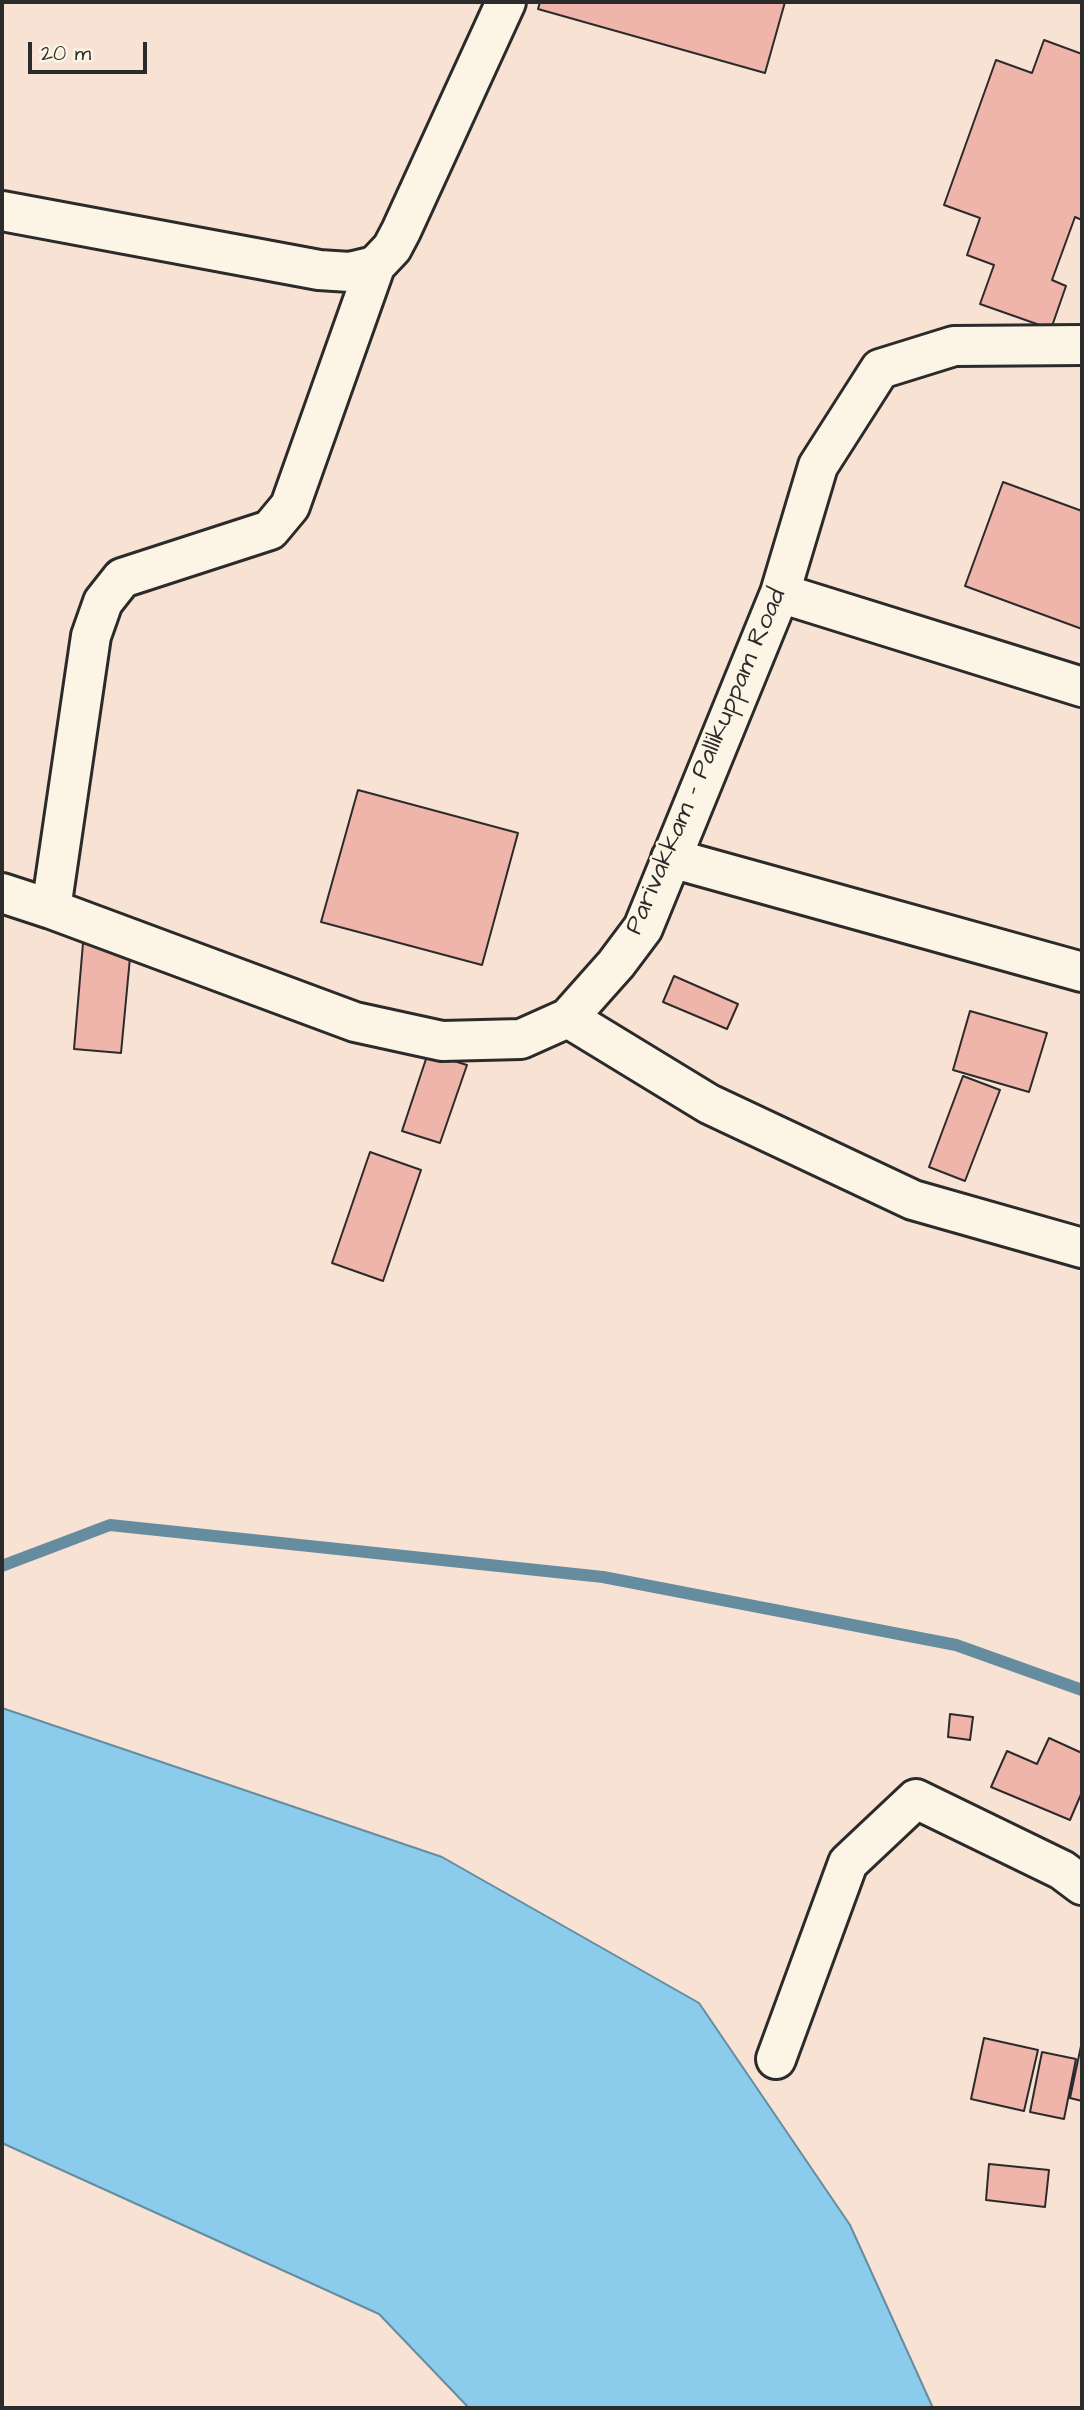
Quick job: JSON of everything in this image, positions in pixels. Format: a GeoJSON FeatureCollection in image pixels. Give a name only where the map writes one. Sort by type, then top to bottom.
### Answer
{"type":"FeatureCollection","features":[{"type":"Feature","properties":{"kind":"street"},"geometry":{"type":"LineString","coordinates":[[51,909],[91,636],[103,602],[122,578],[270,530],[290,506],[376,264],[392,248],[401,231],[499,6]]}},
{"type":"Feature","properties":{"kind":"street"},"geometry":{"type":"LineString","coordinates":[[2,211],[319,270],[350,272],[376,264]]}},
{"type":"Feature","properties":{"kind":"street","name":"Parivakkam - Pallikuppam Road"},"geometry":{"type":"LineString","coordinates":[[2,893],[355,1022],[442,1041],[521,1039],[568,1018],[616,964],[643,928],[780,593],[818,466],[880,369],[954,346],[1082,345]]}},
{"type":"Feature","properties":{"kind":"street"},"geometry":{"type":"LineString","coordinates":[[780,593],[1082,687]]}},
{"type":"Feature","properties":{"kind":"street"},"geometry":{"type":"LineString","coordinates":[[671,858],[1082,972]]}},
{"type":"Feature","properties":{"kind":"street"},"geometry":{"type":"LineString","coordinates":[[568,1018],[709,1104],[913,1200],[1082,1248]]}},
{"type":"Feature","properties":{"kind":"street"},"geometry":{"type":"LineString","coordinates":[[776,2059],[848,1863],[916,1799],[1062,1870],[1082,1885]]}},
{"type":"Feature","properties":{"kind":"water"},"geometry":{"type":"Polygon","coordinates":[[[2,1708],[442,1857],[699,2003],[850,2225],[933,2408],[469,2408],[379,2314],[2,2143],[2,1708]]]}},
{"type":"Feature","properties":{"kind":"building"},"geometry":{"type":"Polygon","coordinates":[[[540,2],[785,2],[765,73],[538,9],[540,2]]]}},
{"type":"Feature","properties":{"kind":"building"},"geometry":{"type":"Polygon","coordinates":[[[1044,40],[1082,54],[1082,220],[1075,217],[1052,280],[1066,286],[1051,329],[980,304],[994,265],[967,255],[980,218],[944,205],[996,60],[1032,73],[1044,40]]]}},
{"type":"Feature","properties":{"kind":"building"},"geometry":{"type":"Polygon","coordinates":[[[1003,482],[1082,511],[1082,629],[965,586],[1003,482]]]}},
{"type":"Feature","properties":{"kind":"building"},"geometry":{"type":"Polygon","coordinates":[[[358,790],[518,833],[482,965],[321,922],[358,790]]]}},
{"type":"Feature","properties":{"kind":"building"},"geometry":{"type":"Polygon","coordinates":[[[83,943],[131,947],[121,1053],[74,1049],[83,943]]]}},
{"type":"Feature","properties":{"kind":"building"},"geometry":{"type":"Polygon","coordinates":[[[674,976],[738,1004],[727,1029],[663,1002],[674,976]]]}},
{"type":"Feature","properties":{"kind":"building"},"geometry":{"type":"Polygon","coordinates":[[[970,1011],[1047,1033],[1029,1092],[953,1070],[970,1011]]]}},
{"type":"Feature","properties":{"kind":"building"},"geometry":{"type":"Polygon","coordinates":[[[428,1053],[467,1065],[440,1143],[402,1131],[428,1053]]]}},
{"type":"Feature","properties":{"kind":"building"},"geometry":{"type":"Polygon","coordinates":[[[963,1076],[1000,1090],[965,1181],[929,1167],[963,1076]]]}},
{"type":"Feature","properties":{"kind":"building"},"geometry":{"type":"Polygon","coordinates":[[[370,1152],[421,1170],[383,1281],[332,1263],[370,1152]]]}},
{"type":"Feature","properties":{"kind":"building"},"geometry":{"type":"Polygon","coordinates":[[[950,1714],[973,1717],[970,1740],[948,1737],[950,1714]]]}},
{"type":"Feature","properties":{"kind":"building"},"geometry":{"type":"Polygon","coordinates":[[[1049,1738],[1082,1753],[1082,1792],[1070,1820],[991,1787],[1007,1751],[1037,1764],[1049,1738]]]}},
{"type":"Feature","properties":{"kind":"building"},"geometry":{"type":"Polygon","coordinates":[[[984,2038],[1038,2050],[1024,2111],[971,2099],[984,2038]]]}},
{"type":"Feature","properties":{"kind":"building"},"geometry":{"type":"Polygon","coordinates":[[[1082,2046],[1082,2101],[1070,2098],[1082,2046]]]}},
{"type":"Feature","properties":{"kind":"building"},"geometry":{"type":"Polygon","coordinates":[[[1042,2052],[1076,2059],[1064,2119],[1030,2112],[1042,2052]]]}},
{"type":"Feature","properties":{"kind":"building"},"geometry":{"type":"Polygon","coordinates":[[[989,2164],[1049,2170],[1045,2207],[986,2200],[989,2164]]]}},
{"type":"Feature","properties":{"kind":"waterway"},"geometry":{"type":"LineString","coordinates":[[2,1566],[110,1525],[603,1577],[956,1645],[1082,1690]]}}]}
